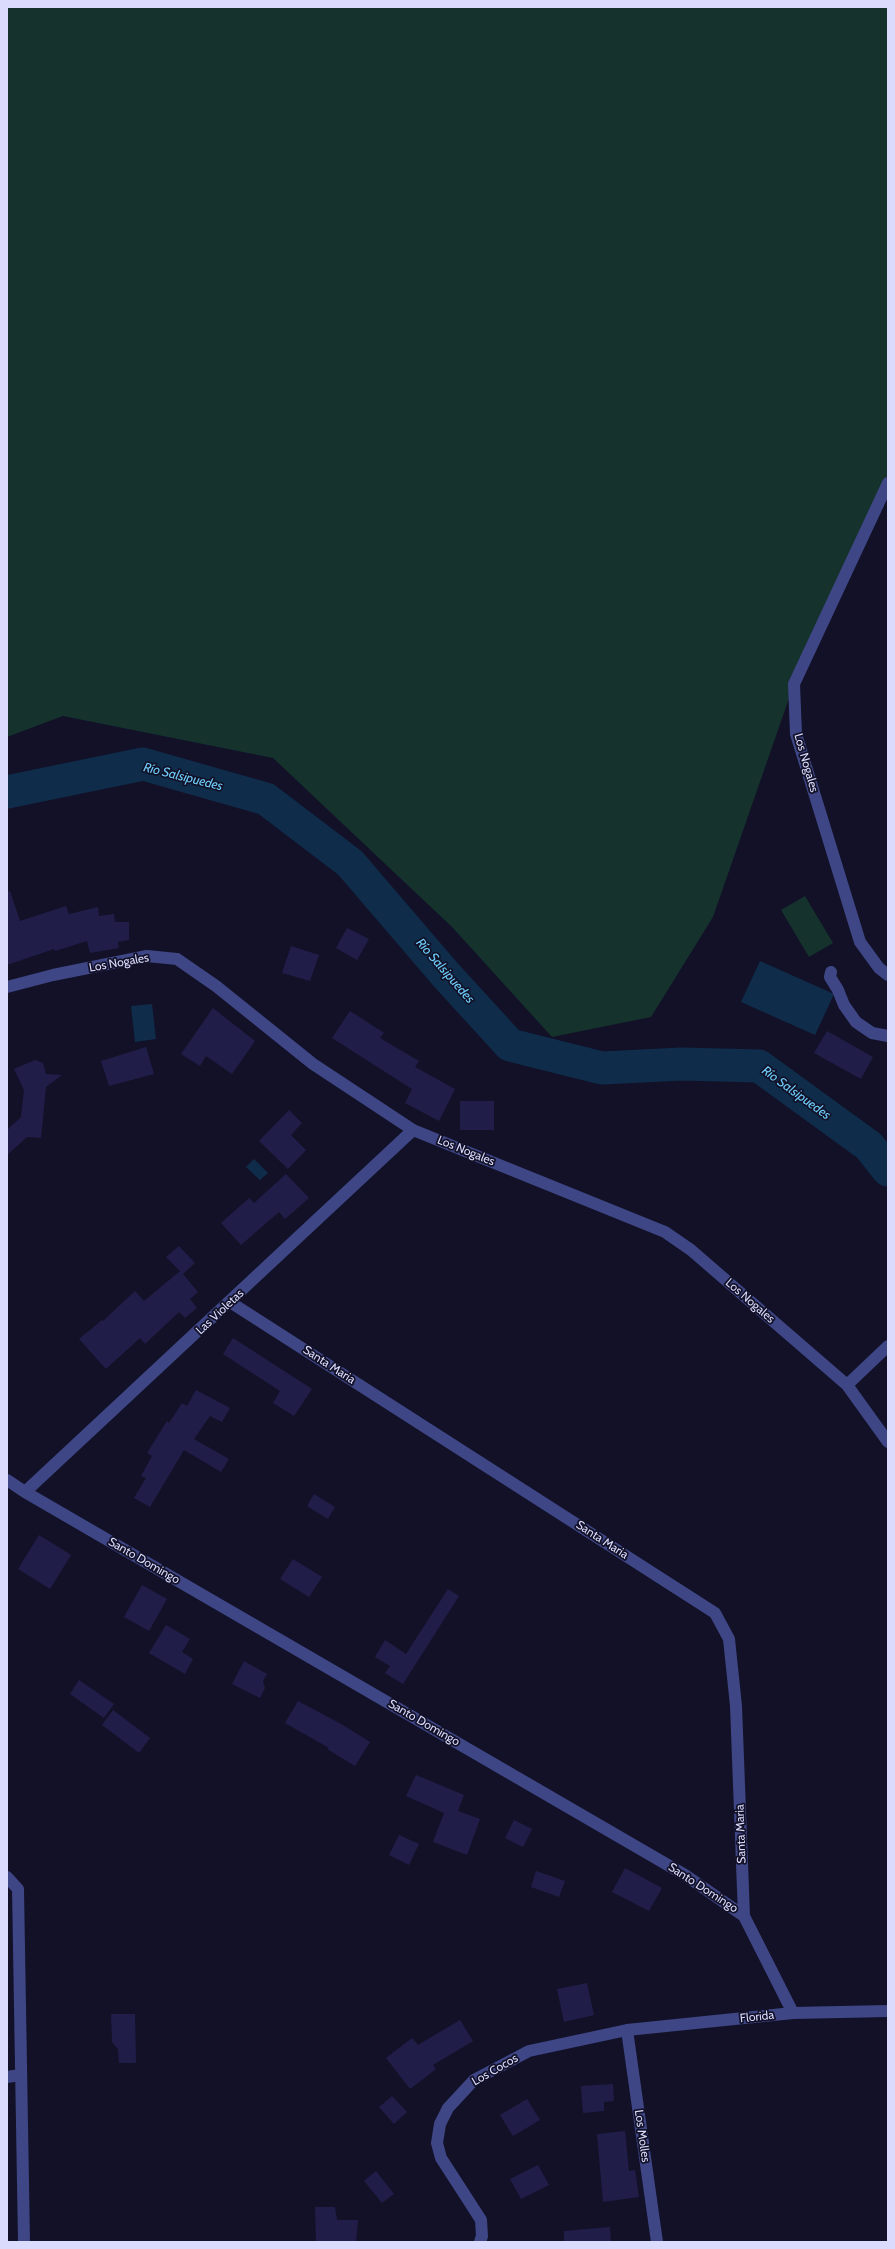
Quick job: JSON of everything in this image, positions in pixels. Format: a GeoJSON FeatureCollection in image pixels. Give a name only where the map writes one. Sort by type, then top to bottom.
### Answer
{"type":"FeatureCollection","features":[{"type":"Feature","properties":{"kind":"street","name":"Los Nogales"},"geometry":{"type":"LineString","coordinates":[[888,483],[794,684],[796,734],[860,942],[879,968],[888,976]]}},
{"type":"Feature","properties":{"kind":"street","name":"Los Nogales"},"geometry":{"type":"LineString","coordinates":[[7,987],[53,975],[147,956],[177,959],[216,986],[313,1064],[413,1130],[664,1232],[691,1250],[847,1385],[888,1442]]}},
{"type":"Feature","properties":{"kind":"street"},"geometry":{"type":"LineString","coordinates":[[831,972],[830,977],[838,990],[844,1005],[856,1022],[872,1032],[888,1036]]}},
{"type":"Feature","properties":{"kind":"street","name":"Las Violetas"},"geometry":{"type":"LineString","coordinates":[[25,1492],[413,1130]]}},
{"type":"Feature","properties":{"kind":"street","name":"Santa Maria"},"geometry":{"type":"LineString","coordinates":[[230,1302],[715,1612],[729,1639],[736,1706],[744,1916]]}},
{"type":"Feature","properties":{"kind":"street"},"geometry":{"type":"LineString","coordinates":[[847,1385],[888,1346]]}},
{"type":"Feature","properties":{"kind":"street","name":"Santo Domingo"},"geometry":{"type":"LineString","coordinates":[[7,1480],[25,1492],[685,1875],[744,1916],[793,2013]]}},
{"type":"Feature","properties":{"kind":"street"},"geometry":{"type":"LineString","coordinates":[[7,1877],[18,1889],[24,2242]]}},
{"type":"Feature","properties":{"kind":"street","name":"Florida"},"geometry":{"type":"LineString","coordinates":[[627,2030],[793,2013],[888,2011]]}},
{"type":"Feature","properties":{"kind":"street","name":"Los Cocos"},"geometry":{"type":"LineString","coordinates":[[480,2242],[482,2236],[481,2220],[441,2158],[437,2143],[440,2124],[448,2108],[474,2080],[529,2051],[627,2030]]}},
{"type":"Feature","properties":{"kind":"street","name":"Los Molles"},"geometry":{"type":"LineString","coordinates":[[627,2030],[657,2242]]}},
{"type":"Feature","properties":{"kind":"street"},"geometry":{"type":"LineString","coordinates":[[7,2076],[20,2075]]}},
{"type":"Feature","properties":{"kind":"green space"},"geometry":{"type":"Polygon","coordinates":[[[7,7],[888,7],[888,483],[794,684],[713,917],[651,1017],[552,1037],[452,927],[273,758],[63,716],[7,737],[7,7]]]}},
{"type":"Feature","properties":{"kind":"green space"},"geometry":{"type":"Polygon","coordinates":[[[805,896],[833,943],[809,957],[781,910],[805,896]]]}},
{"type":"Feature","properties":{"kind":"water"},"geometry":{"type":"Polygon","coordinates":[[[760,961],[834,994],[815,1035],[741,1002],[760,961]]]}},
{"type":"Feature","properties":{"kind":"water"},"geometry":{"type":"Polygon","coordinates":[[[152,1004],[156,1039],[135,1042],[131,1006],[152,1004]]]}},
{"type":"Feature","properties":{"kind":"water"},"geometry":{"type":"Polygon","coordinates":[[[254,1159],[268,1173],[260,1180],[246,1167],[254,1159]]]}},
{"type":"Feature","properties":{"kind":"building"},"geometry":{"type":"Polygon","coordinates":[[[10,891],[20,921],[66,906],[69,914],[98,907],[99,916],[114,914],[115,922],[129,922],[129,940],[118,942],[119,948],[90,953],[87,941],[55,951],[54,949],[7,965],[7,892],[10,891]]]}},
{"type":"Feature","properties":{"kind":"building"},"geometry":{"type":"Polygon","coordinates":[[[347,928],[369,939],[357,960],[336,948],[347,928]]]}},
{"type":"Feature","properties":{"kind":"building"},"geometry":{"type":"Polygon","coordinates":[[[291,946],[319,955],[310,981],[282,973],[291,946]]]}},
{"type":"Feature","properties":{"kind":"building"},"geometry":{"type":"Polygon","coordinates":[[[213,1008],[255,1041],[232,1074],[206,1056],[200,1066],[181,1054],[213,1008]]]}},
{"type":"Feature","properties":{"kind":"building"},"geometry":{"type":"Polygon","coordinates":[[[350,1011],[384,1033],[380,1038],[419,1061],[415,1067],[455,1089],[439,1121],[405,1103],[412,1089],[332,1038],[350,1011]]]}},
{"type":"Feature","properties":{"kind":"building"},"geometry":{"type":"Polygon","coordinates":[[[827,1031],[873,1057],[861,1079],[814,1053],[827,1031]]]}},
{"type":"Feature","properties":{"kind":"building"},"geometry":{"type":"Polygon","coordinates":[[[146,1047],[154,1074],[109,1086],[101,1061],[146,1047]]]}},
{"type":"Feature","properties":{"kind":"building"},"geometry":{"type":"Polygon","coordinates":[[[35,1060],[43,1063],[46,1074],[62,1075],[46,1087],[41,1138],[27,1137],[7,1155],[7,1130],[21,1117],[24,1090],[14,1069],[35,1060]]]}},
{"type":"Feature","properties":{"kind":"building"},"geometry":{"type":"Polygon","coordinates":[[[460,1101],[494,1101],[494,1130],[460,1130],[460,1101]]]}},
{"type":"Feature","properties":{"kind":"building"},"geometry":{"type":"Polygon","coordinates":[[[289,1110],[302,1123],[291,1135],[306,1150],[288,1169],[259,1141],[289,1110]]]}},
{"type":"Feature","properties":{"kind":"building"},"geometry":{"type":"Polygon","coordinates":[[[286,1174],[309,1198],[285,1219],[279,1212],[241,1245],[221,1223],[249,1198],[254,1203],[286,1174]]]}},
{"type":"Feature","properties":{"kind":"building"},"geometry":{"type":"Polygon","coordinates":[[[179,1246],[195,1263],[183,1274],[198,1292],[190,1299],[197,1308],[185,1318],[179,1312],[145,1344],[140,1338],[106,1369],[79,1339],[102,1320],[103,1321],[135,1291],[144,1301],[180,1271],[166,1257],[179,1246]]]}},
{"type":"Feature","properties":{"kind":"building"},"geometry":{"type":"Polygon","coordinates":[[[233,1338],[312,1389],[294,1416],[273,1403],[280,1391],[223,1354],[233,1338]]]}},
{"type":"Feature","properties":{"kind":"building"},"geometry":{"type":"Polygon","coordinates":[[[196,1390],[230,1408],[222,1422],[210,1416],[194,1439],[229,1459],[221,1472],[184,1450],[150,1507],[134,1498],[146,1478],[141,1476],[152,1456],[147,1453],[167,1421],[169,1423],[182,1403],[187,1406],[196,1390]]]}},
{"type":"Feature","properties":{"kind":"building"},"geometry":{"type":"Polygon","coordinates":[[[314,1494],[335,1507],[328,1519],[307,1506],[314,1494]]]}},
{"type":"Feature","properties":{"kind":"building"},"geometry":{"type":"Polygon","coordinates":[[[39,1535],[71,1555],[50,1589],[18,1569],[39,1535]]]}},
{"type":"Feature","properties":{"kind":"building"},"geometry":{"type":"Polygon","coordinates":[[[293,1559],[322,1577],[309,1597],[280,1579],[293,1559]]]}},
{"type":"Feature","properties":{"kind":"building"},"geometry":{"type":"Polygon","coordinates":[[[142,1585],[167,1599],[149,1631],[124,1617],[142,1585]]]}},
{"type":"Feature","properties":{"kind":"building"},"geometry":{"type":"Polygon","coordinates":[[[448,1589],[459,1596],[403,1684],[385,1673],[390,1666],[375,1657],[385,1640],[406,1654],[448,1589]]]}},
{"type":"Feature","properties":{"kind":"building"},"geometry":{"type":"Polygon","coordinates":[[[166,1625],[190,1639],[182,1652],[193,1659],[185,1674],[149,1653],[166,1625]]]}},
{"type":"Feature","properties":{"kind":"building"},"geometry":{"type":"Polygon","coordinates":[[[244,1661],[267,1674],[263,1681],[265,1688],[260,1698],[232,1684],[244,1661]]]}},
{"type":"Feature","properties":{"kind":"building"},"geometry":{"type":"Polygon","coordinates":[[[79,1680],[114,1704],[104,1718],[70,1694],[79,1680]]]}},
{"type":"Feature","properties":{"kind":"building"},"geometry":{"type":"Polygon","coordinates":[[[298,1701],[343,1725],[370,1742],[355,1766],[327,1749],[329,1748],[285,1723],[298,1701]]]}},
{"type":"Feature","properties":{"kind":"building"},"geometry":{"type":"Polygon","coordinates":[[[113,1710],[150,1738],[139,1753],[102,1725],[113,1710]]]}},
{"type":"Feature","properties":{"kind":"building"},"geometry":{"type":"Polygon","coordinates":[[[416,1775],[464,1795],[458,1811],[480,1819],[467,1855],[433,1842],[444,1813],[406,1796],[416,1775]]]}},
{"type":"Feature","properties":{"kind":"building"},"geometry":{"type":"Polygon","coordinates":[[[514,1820],[532,1829],[523,1847],[505,1838],[514,1820]]]}},
{"type":"Feature","properties":{"kind":"building"},"geometry":{"type":"Polygon","coordinates":[[[399,1835],[419,1844],[409,1865],[389,1855],[399,1835]]]}},
{"type":"Feature","properties":{"kind":"building"},"geometry":{"type":"Polygon","coordinates":[[[625,1868],[662,1888],[649,1911],[612,1892],[625,1868]]]}},
{"type":"Feature","properties":{"kind":"building"},"geometry":{"type":"Polygon","coordinates":[[[536,1871],[565,1881],[559,1897],[531,1887],[536,1871]]]}},
{"type":"Feature","properties":{"kind":"building"},"geometry":{"type":"Polygon","coordinates":[[[587,1983],[594,2015],[564,2022],[557,1989],[587,1983]]]}},
{"type":"Feature","properties":{"kind":"building"},"geometry":{"type":"Polygon","coordinates":[[[111,2014],[135,2014],[136,2063],[119,2063],[118,2049],[112,2042],[111,2014]]]}},
{"type":"Feature","properties":{"kind":"building"},"geometry":{"type":"Polygon","coordinates":[[[460,2020],[473,2041],[433,2065],[436,2069],[410,2089],[386,2058],[412,2038],[418,2045],[460,2020]]]}},
{"type":"Feature","properties":{"kind":"building"},"geometry":{"type":"Polygon","coordinates":[[[613,2084],[614,2101],[604,2102],[604,2111],[583,2113],[581,2086],[613,2084]]]}},
{"type":"Feature","properties":{"kind":"building"},"geometry":{"type":"Polygon","coordinates":[[[392,2096],[407,2112],[394,2124],[379,2107],[392,2096]]]}},
{"type":"Feature","properties":{"kind":"building"},"geometry":{"type":"Polygon","coordinates":[[[527,2099],[540,2120],[513,2136],[500,2115],[527,2099]]]}},
{"type":"Feature","properties":{"kind":"building"},"geometry":{"type":"Polygon","coordinates":[[[625,2131],[629,2171],[635,2170],[639,2197],[603,2202],[597,2134],[625,2131]]]}},
{"type":"Feature","properties":{"kind":"building"},"geometry":{"type":"Polygon","coordinates":[[[538,2165],[549,2185],[521,2199],[510,2179],[538,2165]]]}},
{"type":"Feature","properties":{"kind":"building"},"geometry":{"type":"Polygon","coordinates":[[[376,2171],[394,2194],[382,2203],[364,2181],[376,2171]]]}},
{"type":"Feature","properties":{"kind":"building"},"geometry":{"type":"Polygon","coordinates":[[[315,2207],[335,2207],[337,2220],[358,2220],[356,2242],[316,2242],[315,2207]]]}},
{"type":"Feature","properties":{"kind":"building"},"geometry":{"type":"Polygon","coordinates":[[[610,2227],[611,2242],[564,2242],[564,2231],[610,2227]]]}},
{"type":"Feature","properties":{"kind":"waterway","name":"Río Salsipuedes"},"geometry":{"type":"LineString","coordinates":[[7,792],[143,764],[266,799],[350,863],[446,975],[510,1045],[602,1068],[682,1064],[759,1066],[869,1146],[888,1170]]}}]}
